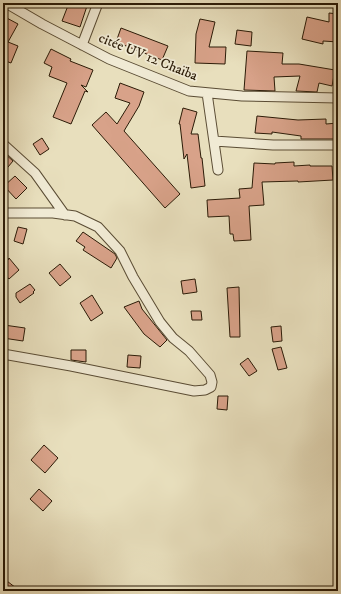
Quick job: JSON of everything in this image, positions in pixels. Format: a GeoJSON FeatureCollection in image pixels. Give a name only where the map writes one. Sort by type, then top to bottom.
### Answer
{"type":"FeatureCollection","features":[{"type":"Feature","properties":{"kind":"street","name":"citée UV 12 Chaïba"},"geometry":{"type":"LineString","coordinates":[[6,3],[42,24],[109,59],[189,91],[242,96],[338,98]]}},
{"type":"Feature","properties":{"kind":"street"},"geometry":{"type":"LineString","coordinates":[[82,45],[98,3]]}},
{"type":"Feature","properties":{"kind":"street"},"geometry":{"type":"LineString","coordinates":[[207,93],[218,170]]}},
{"type":"Feature","properties":{"kind":"street"},"geometry":{"type":"LineString","coordinates":[[214,141],[247,144],[338,145]]}},
{"type":"Feature","properties":{"kind":"street"},"geometry":{"type":"LineString","coordinates":[[3,144],[35,173],[65,214]]}},
{"type":"Feature","properties":{"kind":"street"},"geometry":{"type":"LineString","coordinates":[[3,213],[65,214],[75,216],[98,227],[120,251],[133,277],[160,322],[173,338],[189,351],[210,375],[212,382],[211,387],[205,390],[194,391],[3,354]]}},
{"type":"Feature","properties":{"kind":"building"},"geometry":{"type":"Polygon","coordinates":[[[69,3],[88,3],[80,27],[62,21],[69,3]]]}},
{"type":"Feature","properties":{"kind":"building"},"geometry":{"type":"Polygon","coordinates":[[[329,13],[338,14],[338,42],[323,41],[323,44],[302,39],[307,17],[329,22],[329,13]]]}},
{"type":"Feature","properties":{"kind":"building"},"geometry":{"type":"Polygon","coordinates":[[[3,16],[18,24],[8,42],[18,46],[11,63],[3,60],[3,16]]]}},
{"type":"Feature","properties":{"kind":"building"},"geometry":{"type":"Polygon","coordinates":[[[200,19],[215,22],[209,47],[226,47],[225,64],[195,63],[196,34],[200,19]]]}},
{"type":"Feature","properties":{"kind":"building"},"geometry":{"type":"Polygon","coordinates":[[[121,28],[168,46],[162,60],[116,42],[121,28]]]}},
{"type":"Feature","properties":{"kind":"building"},"geometry":{"type":"Polygon","coordinates":[[[237,30],[252,32],[251,46],[235,44],[237,30]]]}},
{"type":"Feature","properties":{"kind":"building"},"geometry":{"type":"Polygon","coordinates":[[[51,49],[71,59],[70,61],[93,70],[86,87],[81,85],[88,92],[85,91],[71,124],[53,117],[67,83],[49,76],[52,67],[44,63],[51,49]]]}},
{"type":"Feature","properties":{"kind":"building"},"geometry":{"type":"Polygon","coordinates":[[[247,51],[283,53],[282,64],[299,64],[335,70],[332,86],[319,83],[317,92],[296,91],[300,76],[274,77],[275,91],[244,90],[247,51]]]}},
{"type":"Feature","properties":{"kind":"building"},"geometry":{"type":"Polygon","coordinates":[[[120,83],[144,92],[139,106],[124,131],[180,194],[165,208],[92,125],[106,112],[117,124],[130,103],[115,98],[120,83]]]}},
{"type":"Feature","properties":{"kind":"building"},"geometry":{"type":"Polygon","coordinates":[[[183,108],[197,112],[191,134],[198,134],[205,186],[191,188],[187,154],[184,159],[179,124],[183,108]]]}},
{"type":"Feature","properties":{"kind":"building"},"geometry":{"type":"Polygon","coordinates":[[[257,116],[298,120],[326,119],[326,124],[338,123],[338,139],[301,139],[301,136],[272,132],[272,134],[255,133],[257,116]]]}},
{"type":"Feature","properties":{"kind":"building"},"geometry":{"type":"Polygon","coordinates":[[[42,138],[49,149],[40,155],[33,144],[42,138]]]}},
{"type":"Feature","properties":{"kind":"building"},"geometry":{"type":"Polygon","coordinates":[[[3,152],[13,161],[3,173],[3,152]]]}},
{"type":"Feature","properties":{"kind":"building"},"geometry":{"type":"Polygon","coordinates":[[[294,162],[294,166],[332,166],[333,180],[262,182],[264,205],[249,206],[251,240],[234,241],[233,234],[230,234],[229,216],[208,217],[207,200],[240,198],[239,189],[252,188],[254,163],[275,164],[294,162]]]}},
{"type":"Feature","properties":{"kind":"building"},"geometry":{"type":"Polygon","coordinates":[[[15,176],[27,188],[16,199],[4,186],[15,176]]]}},
{"type":"Feature","properties":{"kind":"building"},"geometry":{"type":"Polygon","coordinates":[[[18,227],[27,229],[23,244],[14,241],[18,227]]]}},
{"type":"Feature","properties":{"kind":"building"},"geometry":{"type":"Polygon","coordinates":[[[83,232],[115,254],[117,258],[111,268],[83,250],[85,247],[76,241],[83,232]]]}},
{"type":"Feature","properties":{"kind":"building"},"geometry":{"type":"Polygon","coordinates":[[[3,255],[8,260],[9,258],[19,270],[9,279],[3,272],[3,255]]]}},
{"type":"Feature","properties":{"kind":"building"},"geometry":{"type":"Polygon","coordinates":[[[60,264],[71,277],[60,286],[49,273],[60,264]]]}},
{"type":"Feature","properties":{"kind":"building"},"geometry":{"type":"Polygon","coordinates":[[[195,279],[197,292],[183,294],[181,281],[195,279]]]}},
{"type":"Feature","properties":{"kind":"building"},"geometry":{"type":"Polygon","coordinates":[[[30,284],[35,290],[33,292],[34,293],[20,303],[16,297],[16,293],[30,284]]]}},
{"type":"Feature","properties":{"kind":"building"},"geometry":{"type":"Polygon","coordinates":[[[239,287],[240,337],[230,337],[227,288],[239,287]]]}},
{"type":"Feature","properties":{"kind":"building"},"geometry":{"type":"Polygon","coordinates":[[[92,295],[103,313],[91,321],[80,303],[92,295]]]}},
{"type":"Feature","properties":{"kind":"building"},"geometry":{"type":"Polygon","coordinates":[[[139,301],[142,309],[167,340],[160,347],[144,334],[124,307],[139,301]]]}},
{"type":"Feature","properties":{"kind":"building"},"geometry":{"type":"Polygon","coordinates":[[[191,311],[201,311],[202,320],[192,320],[191,311]]]}},
{"type":"Feature","properties":{"kind":"building"},"geometry":{"type":"Polygon","coordinates":[[[4,325],[25,328],[23,341],[3,338],[4,325]]]}},
{"type":"Feature","properties":{"kind":"building"},"geometry":{"type":"Polygon","coordinates":[[[281,326],[282,341],[273,342],[271,327],[281,326]]]}},
{"type":"Feature","properties":{"kind":"building"},"geometry":{"type":"Polygon","coordinates":[[[281,347],[287,368],[278,370],[272,349],[281,347]]]}},
{"type":"Feature","properties":{"kind":"building"},"geometry":{"type":"Polygon","coordinates":[[[71,350],[86,350],[86,362],[71,360],[71,350]]]}},
{"type":"Feature","properties":{"kind":"building"},"geometry":{"type":"Polygon","coordinates":[[[128,355],[141,356],[140,368],[127,367],[128,355]]]}},
{"type":"Feature","properties":{"kind":"building"},"geometry":{"type":"Polygon","coordinates":[[[248,358],[257,371],[249,376],[240,364],[248,358]]]}},
{"type":"Feature","properties":{"kind":"building"},"geometry":{"type":"Polygon","coordinates":[[[218,396],[228,396],[227,410],[217,409],[218,396]]]}},
{"type":"Feature","properties":{"kind":"building"},"geometry":{"type":"Polygon","coordinates":[[[44,445],[58,458],[45,473],[31,460],[44,445]]]}},
{"type":"Feature","properties":{"kind":"building"},"geometry":{"type":"Polygon","coordinates":[[[39,489],[52,501],[43,511],[30,499],[39,489]]]}},
{"type":"Feature","properties":{"kind":"building"},"geometry":{"type":"Polygon","coordinates":[[[3,578],[20,591],[3,591],[3,578]]]}}]}
